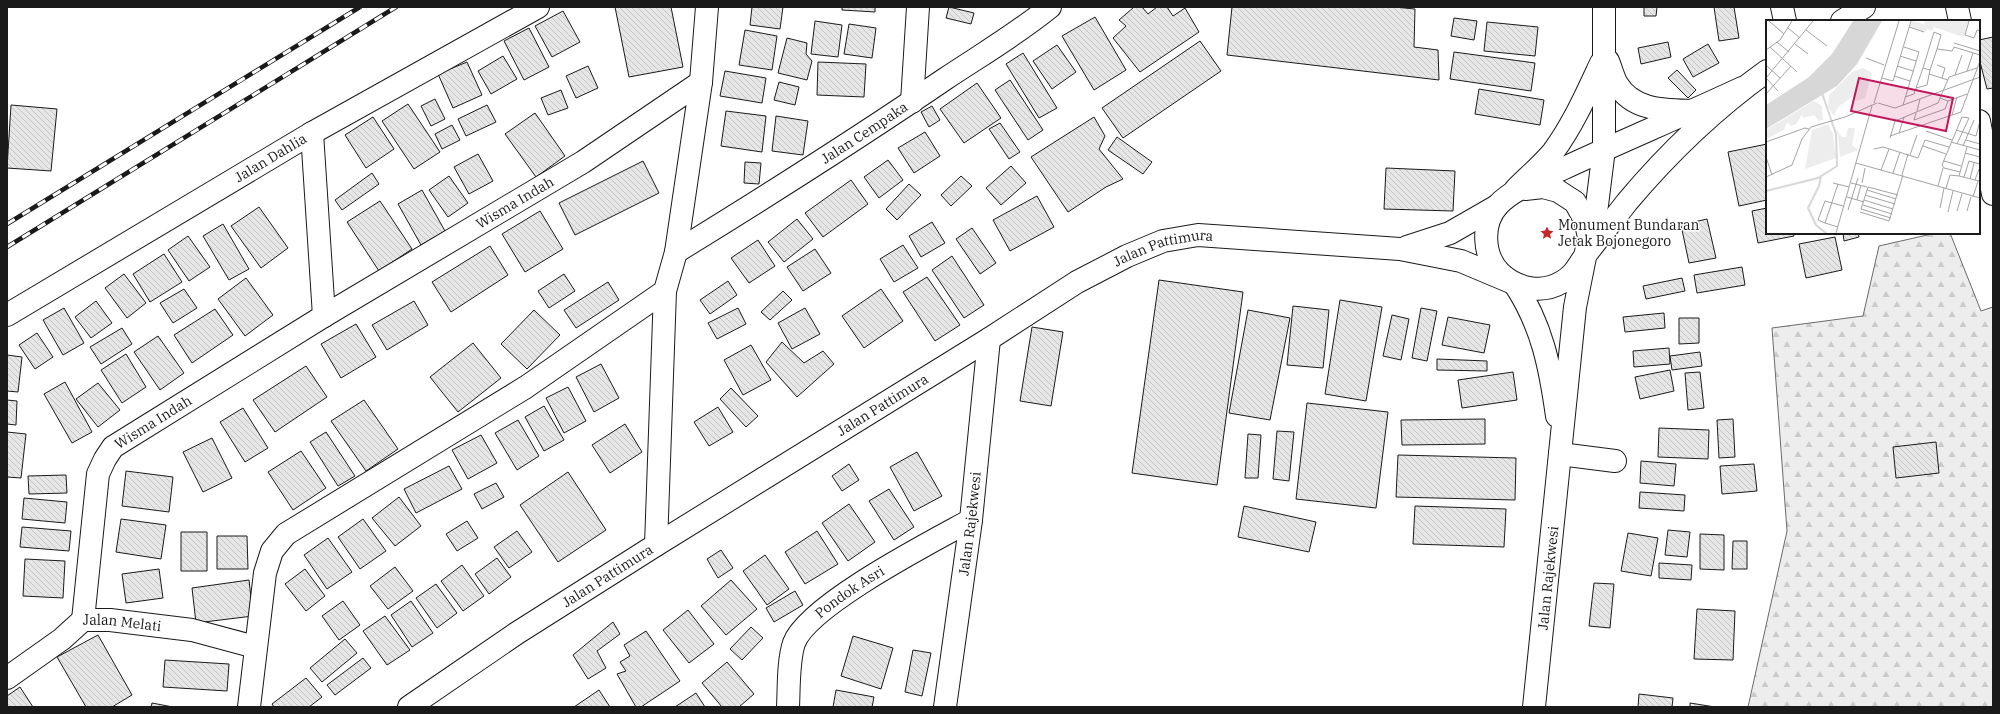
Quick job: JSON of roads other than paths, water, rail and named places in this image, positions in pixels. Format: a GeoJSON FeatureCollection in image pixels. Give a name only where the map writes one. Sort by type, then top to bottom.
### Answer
{"type":"FeatureCollection","features":[{"type":"Feature","properties":{"kind":"main road","name":"Jalan Dahlia"},"geometry":{"type":"LineString","coordinates":[[7,315],[312,133],[538,7]]}},
{"type":"Feature","properties":{"kind":"main road"},"geometry":{"type":"LineString","coordinates":[[656,545],[665,291],[676,252],[701,82],[707,7]]}},
{"type":"Feature","properties":{"kind":"main road"},"geometry":{"type":"LineString","coordinates":[[912,102],[918,7]]}},
{"type":"Feature","properties":{"kind":"main road","name":"Jalan Cempaka"},"geometry":{"type":"LineString","coordinates":[[676,252],[766,197],[912,102],[1022,29],[1050,7]]}},
{"type":"Feature","properties":{"kind":"main road"},"geometry":{"type":"LineString","coordinates":[[1561,451],[1575,308],[1598,199],[1604,149],[1604,7]]}},
{"type":"Feature","properties":{"kind":"main road"},"geometry":{"type":"LineString","coordinates":[[1782,7],[1785,20]]}},
{"type":"Feature","properties":{"kind":"main road"},"geometry":{"type":"LineString","coordinates":[[1844,20],[1864,7]]}},
{"type":"Feature","properties":{"kind":"main road"},"geometry":{"type":"LineString","coordinates":[[1957,7],[1960,20]]}},
{"type":"Feature","properties":{"kind":"main road"},"geometry":{"type":"LineString","coordinates":[[1605,54],[1617,85],[1629,98],[1643,106],[1658,109],[1693,111]]}},
{"type":"Feature","properties":{"kind":"main road"},"geometry":{"type":"LineString","coordinates":[[1561,451],[1553,384],[1546,351],[1528,304],[1514,284],[1495,267],[1488,252],[1487,231],[1489,220],[1504,200],[1552,152],[1563,138],[1589,89],[1605,54]]}},
{"type":"Feature","properties":{"kind":"main road"},"geometry":{"type":"LineString","coordinates":[[1587,246],[1665,158],[1712,113],[1742,88],[1766,72]]}},
{"type":"Feature","properties":{"kind":"main road","name":"Wisma Indah"},"geometry":{"type":"LineString","coordinates":[[83,620],[98,474],[113,447],[324,316],[583,162],[701,82]]}},
{"type":"Feature","properties":{"kind":"main road"},"geometry":{"type":"LineString","coordinates":[[1504,200],[1604,149],[1693,111],[1742,88]]}},
{"type":"Feature","properties":{"kind":"main road"},"geometry":{"type":"LineString","coordinates":[[1980,126],[1993,194]]}},
{"type":"Feature","properties":{"kind":"main road"},"geometry":{"type":"LineString","coordinates":[[312,133],[324,316]]}},
{"type":"Feature","properties":{"kind":"main road"},"geometry":{"type":"LineString","coordinates":[[1400,249],[1450,233],[1504,200],[1529,187],[1543,187],[1558,191],[1575,202],[1585,220],[1587,246]]}},
{"type":"Feature","properties":{"kind":"main road","name":"Jalan Pattimura"},"geometry":{"type":"LineString","coordinates":[[409,707],[517,633],[656,545],[989,339],[1077,282],[1127,256],[1163,241],[1198,234],[1400,249],[1461,261],[1514,284],[1525,288],[1537,289],[1562,283],[1572,276],[1587,246]]}},
{"type":"Feature","properties":{"kind":"main road"},"geometry":{"type":"LineString","coordinates":[[249,707],[265,573],[272,551],[286,534],[526,387],[665,291]]}},
{"type":"Feature","properties":{"kind":"main road","name":"Jalan Rajekwesi"},"geometry":{"type":"LineString","coordinates":[[945,707],[971,520],[989,339]]}},
{"type":"Feature","properties":{"kind":"main road"},"geometry":{"type":"LineString","coordinates":[[1561,451],[1615,461]]}},
{"type":"Feature","properties":{"kind":"main road","name":"Jalan Rajekwesi"},"geometry":{"type":"LineString","coordinates":[[1534,707],[1561,451]]}},
{"type":"Feature","properties":{"kind":"main road","name":"Pondok Asri"},"geometry":{"type":"LineString","coordinates":[[788,707],[794,643],[806,626],[863,581],[971,520]]}},
{"type":"Feature","properties":{"kind":"main road","name":"Jalan Melati"},"geometry":{"type":"LineString","coordinates":[[7,678],[62,639],[83,620],[110,620],[192,630],[255,647]]}},
{"type":"Feature","properties":{"kind":"railway"},"geometry":{"type":"LineString","coordinates":[[7,224],[360,7]]}},
{"type":"Feature","properties":{"kind":"railway"},"geometry":{"type":"LineString","coordinates":[[7,247],[396,7]]}},
{"type":"Feature","properties":{"kind":"place","name":"Monument Bundaran Jetak Bojonegoro"},"geometry":{"type":"Point","coordinates":[1547,233]}}]}
